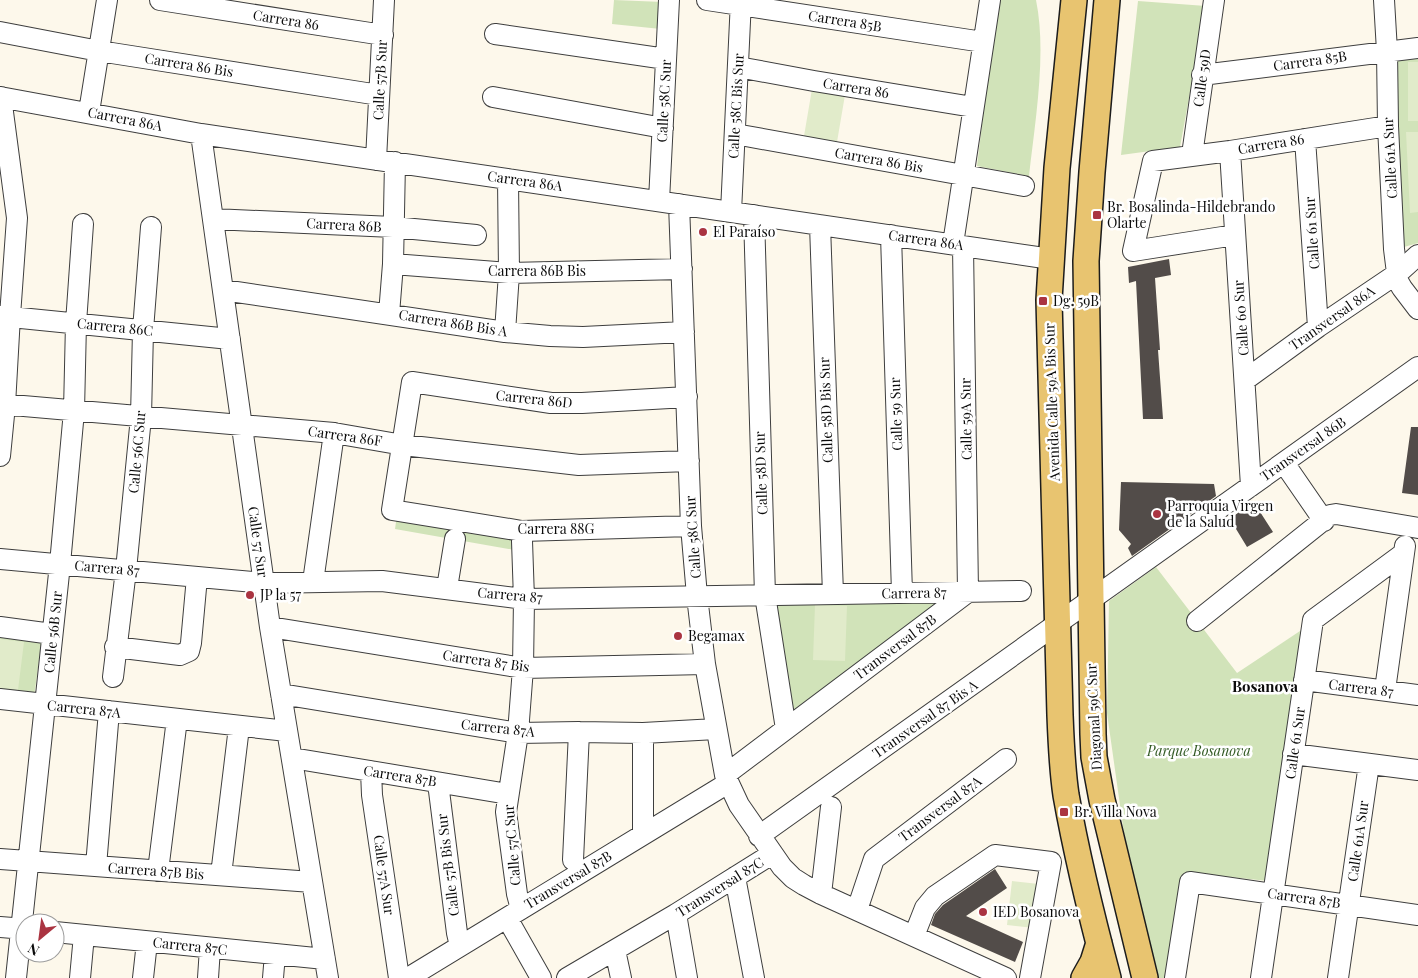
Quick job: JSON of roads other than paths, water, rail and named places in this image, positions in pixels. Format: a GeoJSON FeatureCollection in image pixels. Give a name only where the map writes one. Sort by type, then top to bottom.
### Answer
{"type":"FeatureCollection","features":[{"type":"Feature","properties":{"kind":"main road"},"geometry":{"type":"LineString","coordinates":[[1061,0],[1068,55]]}},
{"type":"Feature","properties":{"kind":"main road","name":"Avenida Calle 59A Bis Sur"},"geometry":{"type":"LineString","coordinates":[[1058,624],[1050,342],[1051,259],[1059,150],[1074,0]]}},
{"type":"Feature","properties":{"kind":"main road"},"geometry":{"type":"LineString","coordinates":[[1090,601],[1086,261],[1107,0]]}},
{"type":"Feature","properties":{"kind":"main road","name":"Diagonal 59C Sur"},"geometry":{"type":"LineString","coordinates":[[1090,601],[1095,765],[1118,871],[1145,978]]}},
{"type":"Feature","properties":{"kind":"main road"},"geometry":{"type":"LineString","coordinates":[[1058,624],[1062,764],[1066,794],[1080,866],[1108,978]]}},
{"type":"Feature","properties":{"kind":"main road"},"geometry":{"type":"LineString","coordinates":[[1084,978],[1093,962],[1099,944]]}},
{"type":"Feature","properties":{"kind":"street"},"geometry":{"type":"LineString","coordinates":[[89,112],[107,0]]}},
{"type":"Feature","properties":{"kind":"street","name":"Carrera 86"},"geometry":{"type":"LineString","coordinates":[[160,0],[382,35]]}},
{"type":"Feature","properties":{"kind":"street","name":"Calle 57B Sur"},"geometry":{"type":"LineString","coordinates":[[384,0],[379,95],[393,227],[389,314]]}},
{"type":"Feature","properties":{"kind":"street","name":"Calle 58C Sur"},"geometry":{"type":"LineString","coordinates":[[659,201],[669,0]]}},
{"type":"Feature","properties":{"kind":"street","name":"Carrera 85B"},"geometry":{"type":"LineString","coordinates":[[707,0],[741,2],[983,42]]}},
{"type":"Feature","properties":{"kind":"street","name":"Calle 59A Sur"},"geometry":{"type":"LineString","coordinates":[[968,592],[958,245],[963,175],[990,0]]}},
{"type":"Feature","properties":{"kind":"street","name":"Calle 59D"},"geometry":{"type":"LineString","coordinates":[[1192,156],[1214,0]]}},
{"type":"Feature","properties":{"kind":"street","name":"Calle 61A Sur"},"geometry":{"type":"LineString","coordinates":[[1384,0],[1394,249],[1398,281],[1418,309]]}},
{"type":"Feature","properties":{"kind":"street","name":"Calle 58C Bis Sur"},"geometry":{"type":"LineString","coordinates":[[731,212],[741,2]]}},
{"type":"Feature","properties":{"kind":"street","name":"Carrera 86 Bis"},"geometry":{"type":"LineString","coordinates":[[0,32],[99,51],[379,95]]}},
{"type":"Feature","properties":{"kind":"street"},"geometry":{"type":"LineString","coordinates":[[495,34],[666,59]]}},
{"type":"Feature","properties":{"kind":"street","name":"Carrera 85B"},"geometry":{"type":"LineString","coordinates":[[1202,76],[1418,48]]}},
{"type":"Feature","properties":{"kind":"street","name":"Carrera 86"},"geometry":{"type":"LineString","coordinates":[[738,67],[974,107]]}},
{"type":"Feature","properties":{"kind":"street"},"geometry":{"type":"LineString","coordinates":[[0,97],[5,164],[17,218],[5,316],[0,456]]}},
{"type":"Feature","properties":{"kind":"street","name":"Carrera 86A"},"geometry":{"type":"LineString","coordinates":[[0,97],[201,134],[1051,259]]}},
{"type":"Feature","properties":{"kind":"street"},"geometry":{"type":"LineString","coordinates":[[492,97],[663,128]]}},
{"type":"Feature","properties":{"kind":"street","name":"Carrera 86"},"geometry":{"type":"LineString","coordinates":[[1235,235],[1132,250],[1153,161],[1388,126]]}},
{"type":"Feature","properties":{"kind":"street","name":"Calle 57 Sur"},"geometry":{"type":"LineString","coordinates":[[201,134],[270,626],[326,969]]}},
{"type":"Feature","properties":{"kind":"street","name":"Carrera 86 Bis"},"geometry":{"type":"LineString","coordinates":[[735,134],[1024,186]]}},
{"type":"Feature","properties":{"kind":"street","name":"Calle 61 Sur"},"geometry":{"type":"LineString","coordinates":[[1305,139],[1318,327]]}},
{"type":"Feature","properties":{"kind":"street","name":"Calle 60 Sur"},"geometry":{"type":"LineString","coordinates":[[1230,151],[1252,486]]}},
{"type":"Feature","properties":{"kind":"street"},"geometry":{"type":"LineString","coordinates":[[505,332],[509,273],[508,179]]}},
{"type":"Feature","properties":{"kind":"street","name":"Calle 58C Sur"},"geometry":{"type":"LineString","coordinates":[[679,204],[692,526],[697,596],[705,664],[726,779],[739,805],[772,854]]}},
{"type":"Feature","properties":{"kind":"street","name":"Calle 58D Sur"},"geometry":{"type":"LineString","coordinates":[[754,215],[765,595],[786,729]]}},
{"type":"Feature","properties":{"kind":"street","name":"Carrera 86B"},"geometry":{"type":"LineString","coordinates":[[213,219],[393,227],[476,235]]}},
{"type":"Feature","properties":{"kind":"street","name":"Calle 56B Sur"},"geometry":{"type":"LineString","coordinates":[[24,913],[74,411],[76,323],[83,224]]}},
{"type":"Feature","properties":{"kind":"street","name":"Calle 58D Bis Sur"},"geometry":{"type":"LineString","coordinates":[[820,225],[833,594]]}},
{"type":"Feature","properties":{"kind":"street","name":"Calle 56C Sur"},"geometry":{"type":"LineString","coordinates":[[112,677],[126,570],[141,417],[143,330],[151,227]]}},
{"type":"Feature","properties":{"kind":"street","name":"Calle 59 Sur"},"geometry":{"type":"LineString","coordinates":[[891,235],[902,593]]}},
{"type":"Feature","properties":{"kind":"street","name":"Transversal 86A"},"geometry":{"type":"LineString","coordinates":[[1245,380],[1318,327],[1398,273],[1418,256]]}},
{"type":"Feature","properties":{"kind":"street","name":"Carrera 86B Bis"},"geometry":{"type":"LineString","coordinates":[[392,264],[509,273],[682,269]]}},
{"type":"Feature","properties":{"kind":"street","name":"Carrera 86B Bis A"},"geometry":{"type":"LineString","coordinates":[[223,290],[505,332],[583,337],[684,332]]}},
{"type":"Feature","properties":{"kind":"street","name":"Carrera 86C"},"geometry":{"type":"LineString","coordinates":[[5,316],[230,339]]}},
{"type":"Feature","properties":{"kind":"street","name":"Transversal 86B"},"geometry":{"type":"LineString","coordinates":[[1090,601],[1418,367]]}},
{"type":"Feature","properties":{"kind":"street","name":"Carrera 86D"},"geometry":{"type":"LineString","coordinates":[[403,445],[412,382],[551,403],[687,397]]}},
{"type":"Feature","properties":{"kind":"street","name":"Carrera 86F"},"geometry":{"type":"LineString","coordinates":[[3,405],[334,433],[403,445],[579,465],[689,461]]}},
{"type":"Feature","properties":{"kind":"street"},"geometry":{"type":"LineString","coordinates":[[313,582],[334,433]]}},
{"type":"Feature","properties":{"kind":"street","name":"Carrera 88G"},"geometry":{"type":"LineString","coordinates":[[403,445],[392,510],[522,531],[692,526]]}},
{"type":"Feature","properties":{"kind":"street"},"geometry":{"type":"LineString","coordinates":[[1284,462],[1324,521]]}},
{"type":"Feature","properties":{"kind":"street"},"geometry":{"type":"LineString","coordinates":[[1197,621],[1330,515],[1336,514],[1413,527],[1404,553],[1385,690]]}},
{"type":"Feature","properties":{"kind":"street"},"geometry":{"type":"LineString","coordinates":[[447,588],[455,539]]}},
{"type":"Feature","properties":{"kind":"street","name":"Calle 57C Sur"},"geometry":{"type":"LineString","coordinates":[[522,541],[524,668],[518,733],[506,812],[517,894],[514,913],[541,978]]}},
{"type":"Feature","properties":{"kind":"street","name":"Calle 61 Sur"},"geometry":{"type":"LineString","coordinates":[[1261,978],[1313,620],[1404,553]]}},
{"type":"Feature","properties":{"kind":"street","name":"Carrera 87"},"geometry":{"type":"LineString","coordinates":[[0,559],[264,584],[382,581],[524,599],[1021,591]]}},
{"type":"Feature","properties":{"kind":"street"},"geometry":{"type":"LineString","coordinates":[[115,647],[180,656],[189,651],[197,577]]}},
{"type":"Feature","properties":{"kind":"street","name":"Transversal 87B"},"geometry":{"type":"LineString","coordinates":[[408,978],[643,834],[726,779],[786,729],[968,592]]}},
{"type":"Feature","properties":{"kind":"street","name":"Transversal 87 Bis A"},"geometry":{"type":"LineString","coordinates":[[759,836],[1090,601]]}},
{"type":"Feature","properties":{"kind":"street","name":"Carrera 87 Bis"},"geometry":{"type":"LineString","coordinates":[[270,626],[524,668],[705,664]]}},
{"type":"Feature","properties":{"kind":"street"},"geometry":{"type":"LineString","coordinates":[[0,627],[52,634]]}},
{"type":"Feature","properties":{"kind":"street","name":"Carrera 87"},"geometry":{"type":"LineString","coordinates":[[1304,680],[1418,695]]}},
{"type":"Feature","properties":{"kind":"street","name":"Carrera 87A"},"geometry":{"type":"LineString","coordinates":[[281,694],[518,733],[643,733],[716,729]]}},
{"type":"Feature","properties":{"kind":"street","name":"Carrera 87A"},"geometry":{"type":"LineString","coordinates":[[0,699],[287,731]]}},
{"type":"Feature","properties":{"kind":"street"},"geometry":{"type":"LineString","coordinates":[[96,866],[109,711]]}},
{"type":"Feature","properties":{"kind":"street"},"geometry":{"type":"LineString","coordinates":[[158,871],[177,719]]}},
{"type":"Feature","properties":{"kind":"street"},"geometry":{"type":"LineString","coordinates":[[221,875],[240,727]]}},
{"type":"Feature","properties":{"kind":"street"},"geometry":{"type":"LineString","coordinates":[[573,860],[579,732]]}},
{"type":"Feature","properties":{"kind":"street"},"geometry":{"type":"LineString","coordinates":[[643,733],[643,834]]}},
{"type":"Feature","properties":{"kind":"street"},"geometry":{"type":"LineString","coordinates":[[1293,754],[1418,770]]}},
{"type":"Feature","properties":{"kind":"street","name":"Carrera 87B"},"geometry":{"type":"LineString","coordinates":[[292,758],[508,794]]}},
{"type":"Feature","properties":{"kind":"street","name":"Transversal 87A"},"geometry":{"type":"LineString","coordinates":[[857,910],[874,859],[1006,759]]}},
{"type":"Feature","properties":{"kind":"street","name":"Calle 61A Sur"},"geometry":{"type":"LineString","coordinates":[[1338,978],[1369,764]]}},
{"type":"Feature","properties":{"kind":"street","name":"Calle 57A Sur"},"geometry":{"type":"LineString","coordinates":[[371,771],[372,795],[399,978]]}},
{"type":"Feature","properties":{"kind":"street","name":"Calle 57B Bis Sur"},"geometry":{"type":"LineString","coordinates":[[438,782],[460,946]]}},
{"type":"Feature","properties":{"kind":"street"},"geometry":{"type":"LineString","coordinates":[[821,894],[831,807]]}},
{"type":"Feature","properties":{"kind":"street","name":"Transversal 87C"},"geometry":{"type":"LineString","coordinates":[[567,978],[676,914],[772,854],[792,878],[821,894],[1006,978]]}},
{"type":"Feature","properties":{"kind":"street"},"geometry":{"type":"LineString","coordinates":[[914,936],[925,908],[935,896],[995,855],[1051,862],[1030,978]]}},
{"type":"Feature","properties":{"kind":"street","name":"Carrera 87B Bis"},"geometry":{"type":"LineString","coordinates":[[0,859],[312,882]]}},
{"type":"Feature","properties":{"kind":"street"},"geometry":{"type":"LineString","coordinates":[[735,877],[754,978]]}},
{"type":"Feature","properties":{"kind":"street","name":"Carrera 87B"},"geometry":{"type":"LineString","coordinates":[[1175,978],[1190,882],[1418,915]]}},
{"type":"Feature","properties":{"kind":"street"},"geometry":{"type":"LineString","coordinates":[[676,914],[687,978]]}},
{"type":"Feature","properties":{"kind":"street"},"geometry":{"type":"LineString","coordinates":[[0,927],[15,928]]}},
{"type":"Feature","properties":{"kind":"street","name":"Carrera 87C"},"geometry":{"type":"LineString","coordinates":[[65,933],[275,954],[326,969]]}},
{"type":"Feature","properties":{"kind":"street"},"geometry":{"type":"LineString","coordinates":[[80,978],[84,935]]}},
{"type":"Feature","properties":{"kind":"street"},"geometry":{"type":"LineString","coordinates":[[143,978],[147,942]]}},
{"type":"Feature","properties":{"kind":"street"},"geometry":{"type":"LineString","coordinates":[[208,978],[210,948]]}},
{"type":"Feature","properties":{"kind":"street"},"geometry":{"type":"LineString","coordinates":[[615,950],[621,978]]}},
{"type":"Feature","properties":{"kind":"street"},"geometry":{"type":"LineString","coordinates":[[273,978],[275,954]]}},
{"type":"Feature","properties":{"kind":"street","name":"Calle 56B Sur"},"geometry":{"type":"LineString","coordinates":[[16,978],[18,963]]}},
{"type":"Feature","properties":{"kind":"place","name":"Br. Bosalinda-Hildebrando Olarte"},"geometry":{"type":"Point","coordinates":[1097,215]}},
{"type":"Feature","properties":{"kind":"place","name":"El Paraíso"},"geometry":{"type":"Point","coordinates":[703,232]}},
{"type":"Feature","properties":{"kind":"place","name":"Dg. 59B"},"geometry":{"type":"Point","coordinates":[1043,301]}},
{"type":"Feature","properties":{"kind":"place","name":"Parroquia Virgen de la Salud"},"geometry":{"type":"Point","coordinates":[1157,514]}},
{"type":"Feature","properties":{"kind":"place","name":"JP la 57"},"geometry":{"type":"Point","coordinates":[250,595]}},
{"type":"Feature","properties":{"kind":"place","name":"Begamax"},"geometry":{"type":"Point","coordinates":[678,636]}},
{"type":"Feature","properties":{"kind":"place","name":"Br. Villa Nova"},"geometry":{"type":"Point","coordinates":[1064,812]}},
{"type":"Feature","properties":{"kind":"place","name":"IED Bosanova"},"geometry":{"type":"Point","coordinates":[983,912]}},
{"type":"Feature","properties":{"kind":"district","name":"Bosanova"},"geometry":{"type":"Point","coordinates":[1265,687]}},
{"type":"Feature","properties":{"kind":"park label","name":"Parque Bosanova"},"geometry":{"type":"Point","coordinates":[1199,751]}}]}
